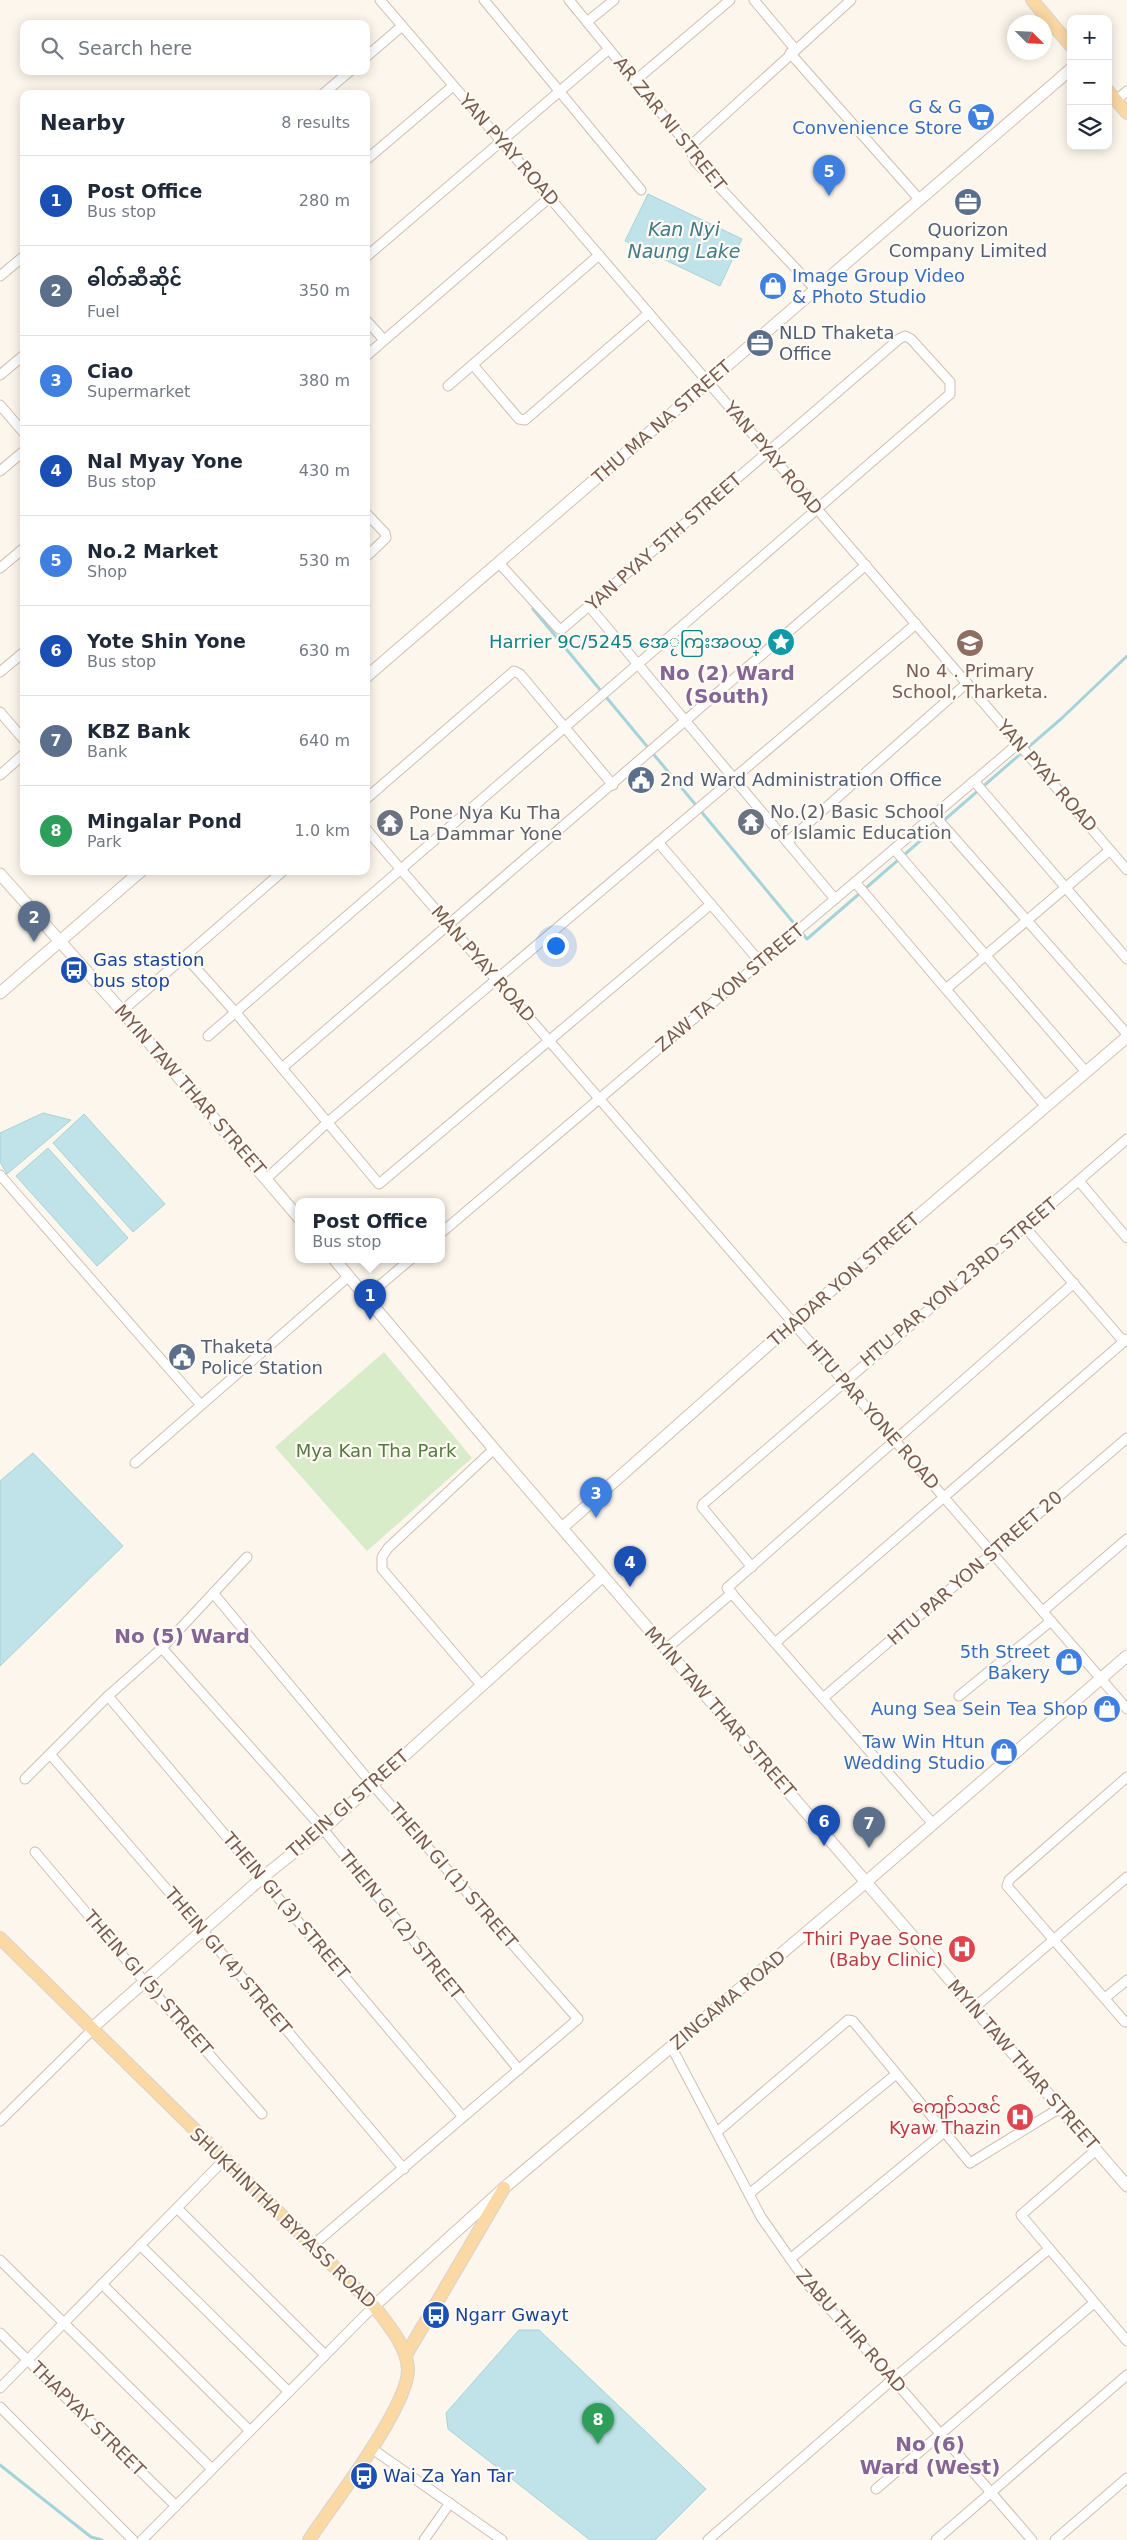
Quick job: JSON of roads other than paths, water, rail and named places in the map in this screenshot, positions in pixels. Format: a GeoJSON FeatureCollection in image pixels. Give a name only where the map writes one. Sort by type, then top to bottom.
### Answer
{"type":"FeatureCollection","features":[{"type":"Feature","properties":{"kind":"main road"},"geometry":{"type":"LineString","coordinates":[[1032,0],[1067,41]]}},
{"type":"Feature","properties":{"kind":"main road"},"geometry":{"type":"LineString","coordinates":[[1112,95],[1127,113]]}},
{"type":"Feature","properties":{"kind":"main road","name":"SHUKHINTHA BYPASS ROAD"},"geometry":{"type":"LineString","coordinates":[[0,1938],[374,2306],[406,2355]]}},
{"type":"Feature","properties":{"kind":"main road"},"geometry":{"type":"LineString","coordinates":[[308,2540],[370,2448],[404,2392],[408,2370],[406,2355],[504,2188]]}},
{"type":"Feature","properties":{"kind":"street","name":"YAN PYAY ROAD"},"geometry":{"type":"LineString","coordinates":[[380,0],[1127,870]]}},
{"type":"Feature","properties":{"kind":"street"},"geometry":{"type":"LineString","coordinates":[[484,0],[641,190]]}},
{"type":"Feature","properties":{"kind":"street","name":"AR ZAR NI STREET"},"geometry":{"type":"LineString","coordinates":[[569,0],[689,147],[695,161],[815,289]]}},
{"type":"Feature","properties":{"kind":"street"},"geometry":{"type":"LineString","coordinates":[[587,22],[614,0]]}},
{"type":"Feature","properties":{"kind":"street"},"geometry":{"type":"LineString","coordinates":[[636,80],[730,0]]}},
{"type":"Feature","properties":{"kind":"street"},"geometry":{"type":"LineString","coordinates":[[754,0],[792,51],[919,200]]}},
{"type":"Feature","properties":{"kind":"street"},"geometry":{"type":"LineString","coordinates":[[689,147],[792,51],[851,0]]}},
{"type":"Feature","properties":{"kind":"street"},"geometry":{"type":"LineString","coordinates":[[370,54],[402,26]]}},
{"type":"Feature","properties":{"kind":"street"},"geometry":{"type":"LineString","coordinates":[[370,253],[609,49]]}},
{"type":"Feature","properties":{"kind":"street","name":"THU MA NA STREET"},"geometry":{"type":"LineString","coordinates":[[370,674],[1067,72]]}},
{"type":"Feature","properties":{"kind":"street"},"geometry":{"type":"LineString","coordinates":[[329,90],[345,75]]}},
{"type":"Feature","properties":{"kind":"street"},"geometry":{"type":"LineString","coordinates":[[370,157],[453,86]]}},
{"type":"Feature","properties":{"kind":"street"},"geometry":{"type":"LineString","coordinates":[[1112,95],[1127,91]]}},
{"type":"Feature","properties":{"kind":"street"},"geometry":{"type":"LineString","coordinates":[[370,352],[550,197]]}},
{"type":"Feature","properties":{"kind":"street"},"geometry":{"type":"LineString","coordinates":[[448,386],[599,255]]}},
{"type":"Feature","properties":{"kind":"street"},"geometry":{"type":"LineString","coordinates":[[0,276],[20,259]]}},
{"type":"Feature","properties":{"kind":"street"},"geometry":{"type":"LineString","coordinates":[[473,365],[519,419],[525,420],[649,313]]}},
{"type":"Feature","properties":{"kind":"street"},"geometry":{"type":"LineString","coordinates":[[370,324],[384,340]]}},
{"type":"Feature","properties":{"kind":"street","name":"YAN PYAY 5TH STREET"},"geometry":{"type":"LineString","coordinates":[[498,562],[559,629],[562,629],[899,339],[905,336],[911,339],[950,382],[952,388],[950,394],[817,510]]}},
{"type":"Feature","properties":{"kind":"street"},"geometry":{"type":"LineString","coordinates":[[0,375],[20,358]]}},
{"type":"Feature","properties":{"kind":"street"},"geometry":{"type":"LineString","coordinates":[[0,405],[20,428]]}},
{"type":"Feature","properties":{"kind":"street"},"geometry":{"type":"LineString","coordinates":[[0,472],[20,454]]}},
{"type":"Feature","properties":{"kind":"street"},"geometry":{"type":"LineString","coordinates":[[208,1036],[400,868],[638,666],[817,510]]}},
{"type":"Feature","properties":{"kind":"street"},"geometry":{"type":"LineString","coordinates":[[370,518],[385,533],[386,538],[370,554]]}},
{"type":"Feature","properties":{"kind":"street"},"geometry":{"type":"LineString","coordinates":[[0,568],[20,551]]}},
{"type":"Feature","properties":{"kind":"street"},"geometry":{"type":"LineString","coordinates":[[282,1068],[866,566]]}},
{"type":"Feature","properties":{"kind":"street"},"geometry":{"type":"LineString","coordinates":[[589,606],[835,899]]}},
{"type":"Feature","properties":{"kind":"street"},"geometry":{"type":"LineString","coordinates":[[266,1180],[328,1122],[916,624]]}},
{"type":"Feature","properties":{"kind":"street"},"geometry":{"type":"LineString","coordinates":[[0,672],[20,655]]}},
{"type":"Feature","properties":{"kind":"street"},"geometry":{"type":"LineString","coordinates":[[370,796],[514,671],[520,674],[613,785]]}},
{"type":"Feature","properties":{"kind":"street"},"geometry":{"type":"LineString","coordinates":[[787,842],[967,683]]}},
{"type":"Feature","properties":{"kind":"street"},"geometry":{"type":"LineString","coordinates":[[0,712],[20,735]]}},
{"type":"Feature","properties":{"kind":"street","name":"ZAW TA YON STREET"},"geometry":{"type":"LineString","coordinates":[[445,1230],[1019,743]]}},
{"type":"Feature","properties":{"kind":"street"},"geometry":{"type":"LineString","coordinates":[[0,775],[20,758]]}},
{"type":"Feature","properties":{"kind":"street"},"geometry":{"type":"LineString","coordinates":[[974,781],[1127,960]]}},
{"type":"Feature","properties":{"kind":"street"},"geometry":{"type":"LineString","coordinates":[[934,815],[1028,919],[1127,1035]]}},
{"type":"Feature","properties":{"kind":"street","name":"MAN PYAY ROAD"},"geometry":{"type":"LineString","coordinates":[[370,834],[600,1099]]}},
{"type":"Feature","properties":{"kind":"street"},"geometry":{"type":"LineString","coordinates":[[658,842],[760,962]]}},
{"type":"Feature","properties":{"kind":"street"},"geometry":{"type":"LineString","coordinates":[[894,849],[1086,1072]]}},
{"type":"Feature","properties":{"kind":"street"},"geometry":{"type":"LineString","coordinates":[[946,988],[1110,850]]}},
{"type":"Feature","properties":{"kind":"street","name":"MYIN TAW THAR STREET"},"geometry":{"type":"LineString","coordinates":[[0,874],[122,1011],[295,1213]]}},
{"type":"Feature","properties":{"kind":"street"},"geometry":{"type":"LineString","coordinates":[[0,993],[136,875]]}},
{"type":"Feature","properties":{"kind":"street"},"geometry":{"type":"LineString","coordinates":[[122,1011],[278,875]]}},
{"type":"Feature","properties":{"kind":"street"},"geometry":{"type":"LineString","coordinates":[[855,882],[1046,1107]]}},
{"type":"Feature","properties":{"kind":"street"},"geometry":{"type":"LineString","coordinates":[[185,956],[236,1012],[379,1184],[711,904]]}},
{"type":"Feature","properties":{"kind":"street","name":"THADAR YON STREET"},"geometry":{"type":"LineString","coordinates":[[563,1527],[794,1323],[1127,1035]]}},
{"type":"Feature","properties":{"kind":"street","name":"HTU PAR YONE ROAD"},"geometry":{"type":"LineString","coordinates":[[600,1099],[1127,1709]]}},
{"type":"Feature","properties":{"kind":"street","name":"HTU PAR YON 23RD STREET"},"geometry":{"type":"LineString","coordinates":[[752,1567],[702,1506],[844,1381],[1127,1138]]}},
{"type":"Feature","properties":{"kind":"street"},"geometry":{"type":"LineString","coordinates":[[0,1175],[200,1404]]}},
{"type":"Feature","properties":{"kind":"street"},"geometry":{"type":"LineString","coordinates":[[1079,1181],[1127,1238]]}},
{"type":"Feature","properties":{"kind":"street"},"geometry":{"type":"LineString","coordinates":[[775,1643],[1125,1340],[1024,1226]]}},
{"type":"Feature","properties":{"kind":"street","name":"MYIN TAW THAR STREET"},"geometry":{"type":"LineString","coordinates":[[338,1263],[494,1449],[563,1527],[1127,2186]]}},
{"type":"Feature","properties":{"kind":"street"},"geometry":{"type":"LineString","coordinates":[[366,1297],[406,1263]]}},
{"type":"Feature","properties":{"kind":"street"},"geometry":{"type":"LineString","coordinates":[[135,1464],[200,1404],[349,1276]]}},
{"type":"Feature","properties":{"kind":"street"},"geometry":{"type":"LineString","coordinates":[[666,1649],[730,1591],[752,1567],[1074,1283]]}},
{"type":"Feature","properties":{"kind":"street","name":"HTU PAR YON STREET 20"},"geometry":{"type":"LineString","coordinates":[[823,1698],[1127,1438]]}},
{"type":"Feature","properties":{"kind":"street"},"geometry":{"type":"LineString","coordinates":[[482,1686],[382,1569],[382,1557],[388,1548],[494,1449]]}},
{"type":"Feature","properties":{"kind":"street"},"geometry":{"type":"LineString","coordinates":[[1042,1611],[1127,1538]]}},
{"type":"Feature","properties":{"kind":"street"},"geometry":{"type":"LineString","coordinates":[[25,1779],[108,1696],[162,1648],[247,1557]]}},
{"type":"Feature","properties":{"kind":"street","name":"THEIN GI STREET"},"geometry":{"type":"LineString","coordinates":[[92,2030],[262,1877],[323,1829],[603,1576]]}},
{"type":"Feature","properties":{"kind":"street"},"geometry":{"type":"LineString","coordinates":[[730,1591],[933,1824]]}},
{"type":"Feature","properties":{"kind":"street","name":"THEIN GI (1) STREET"},"geometry":{"type":"LineString","coordinates":[[213,1593],[372,1784],[578,2019],[519,2070]]}},
{"type":"Feature","properties":{"kind":"street"},"geometry":{"type":"LineString","coordinates":[[960,1696],[1051,1620]]}},
{"type":"Feature","properties":{"kind":"street","name":"THEIN GI (2) STREET"},"geometry":{"type":"LineString","coordinates":[[162,1648],[323,1829],[519,2070]]}},
{"type":"Feature","properties":{"kind":"street","name":"ZINGAMA ROAD"},"geometry":{"type":"LineString","coordinates":[[374,2306],[504,2188],[672,2048],[1127,1656]]}},
{"type":"Feature","properties":{"kind":"street","name":"THEIN GI (3) STREET"},"geometry":{"type":"LineString","coordinates":[[108,1696],[463,2117]]}},
{"type":"Feature","properties":{"kind":"street","name":"THEIN GI (4) STREET"},"geometry":{"type":"LineString","coordinates":[[50,1754],[404,2169]]}},
{"type":"Feature","properties":{"kind":"street"},"geometry":{"type":"LineString","coordinates":[[1125,2022],[1007,1886],[1009,1880],[1127,1777]]}},
{"type":"Feature","properties":{"kind":"street","name":"THEIN GI (5) STREET"},"geometry":{"type":"LineString","coordinates":[[35,1852],[144,1982],[262,2114]]}},
{"type":"Feature","properties":{"kind":"street"},"geometry":{"type":"LineString","coordinates":[[974,2008],[1127,1877]]}},
{"type":"Feature","properties":{"kind":"street"},"geometry":{"type":"LineString","coordinates":[[1106,1998],[1127,1980]]}},
{"type":"Feature","properties":{"kind":"street"},"geometry":{"type":"LineString","coordinates":[[717,2132],[848,2020],[852,2021],[895,2076],[967,2161],[973,2163],[1060,2108]]}},
{"type":"Feature","properties":{"kind":"street"},"geometry":{"type":"LineString","coordinates":[[0,2121],[92,2030]]}},
{"type":"Feature","properties":{"kind":"street","name":"ZABU THIR ROAD"},"geometry":{"type":"LineString","coordinates":[[672,2048],[761,2217],[810,2287],[893,2379],[940,2436],[1032,2540]]}},
{"type":"Feature","properties":{"kind":"street"},"geometry":{"type":"LineString","coordinates":[[313,2244],[519,2070]]}},
{"type":"Feature","properties":{"kind":"street"},"geometry":{"type":"LineString","coordinates":[[749,2194],[895,2076]]}},
{"type":"Feature","properties":{"kind":"street"},"geometry":{"type":"LineString","coordinates":[[790,2259],[943,2133]]}},
{"type":"Feature","properties":{"kind":"street"},"geometry":{"type":"LineString","coordinates":[[1096,2150],[1021,2214],[1127,2341]]}},
{"type":"Feature","properties":{"kind":"street"},"geometry":{"type":"LineString","coordinates":[[0,2388],[224,2160]]}},
{"type":"Feature","properties":{"kind":"street"},"geometry":{"type":"LineString","coordinates":[[177,2208],[326,2355]]}},
{"type":"Feature","properties":{"kind":"street"},"geometry":{"type":"LineString","coordinates":[[140,2245],[289,2392]]}},
{"type":"Feature","properties":{"kind":"street"},"geometry":{"type":"LineString","coordinates":[[708,2540],[893,2379],[1049,2249]]}},
{"type":"Feature","properties":{"kind":"street"},"geometry":{"type":"LineString","coordinates":[[0,2260],[212,2469]]}},
{"type":"Feature","properties":{"kind":"street"},"geometry":{"type":"LineString","coordinates":[[102,2284],[250,2431]]}},
{"type":"Feature","properties":{"kind":"street"},"geometry":{"type":"LineString","coordinates":[[876,2489],[1094,2303]]}},
{"type":"Feature","properties":{"kind":"street"},"geometry":{"type":"LineString","coordinates":[[142,2540],[374,2306]]}},
{"type":"Feature","properties":{"kind":"street","name":"THAPYAY STREET"},"geometry":{"type":"LineString","coordinates":[[0,2333],[176,2506]]}},
{"type":"Feature","properties":{"kind":"street"},"geometry":{"type":"LineString","coordinates":[[936,2540],[1127,2375]]}},
{"type":"Feature","properties":{"kind":"street"},"geometry":{"type":"LineString","coordinates":[[0,2407],[133,2540]]}},
{"type":"Feature","properties":{"kind":"street"},"geometry":{"type":"LineString","coordinates":[[370,2448],[502,2540]]}},
{"type":"Feature","properties":{"kind":"street"},"geometry":{"type":"LineString","coordinates":[[1055,2540],[1127,2478]]}},
{"type":"Feature","properties":{"kind":"street"},"geometry":{"type":"LineString","coordinates":[[424,2540],[450,2503]]}},
{"type":"Feature","properties":{"kind":"water","name":"Kan Nyi Naung Lake"},"geometry":{"type":"Polygon","coordinates":[[[648,194],[742,239],[720,286],[625,241],[648,194]]]}},
{"type":"Feature","properties":{"kind":"water"},"geometry":{"type":"Polygon","coordinates":[[[43,1113],[71,1120],[7,1174],[0,1162],[0,1133],[43,1113]]]}},
{"type":"Feature","properties":{"kind":"water"},"geometry":{"type":"Polygon","coordinates":[[[84,1114],[165,1204],[133,1232],[53,1143],[84,1114]]]}},
{"type":"Feature","properties":{"kind":"water"},"geometry":{"type":"Polygon","coordinates":[[[48,1148],[128,1238],[97,1266],[16,1176],[48,1148]]]}},
{"type":"Feature","properties":{"kind":"water"},"geometry":{"type":"Polygon","coordinates":[[[33,1453],[123,1546],[0,1666],[0,1481],[33,1453]]]}},
{"type":"Feature","properties":{"kind":"water"},"geometry":{"type":"Polygon","coordinates":[[[519,2330],[539,2330],[706,2489],[655,2540],[590,2540],[448,2429],[446,2413],[519,2330]]]}},
{"type":"Feature","properties":{"kind":"waterway"},"geometry":{"type":"LineString","coordinates":[[533,609],[807,939],[1062,718],[1127,656]]}},
{"type":"Feature","properties":{"kind":"waterway"},"geometry":{"type":"LineString","coordinates":[[0,2465],[91,2537],[102,2540]]}},
{"type":"Feature","properties":{"kind":"place","name":"G & G Convenience Store"},"geometry":{"type":"Point","coordinates":[981,117]}},
{"type":"Feature","properties":{"kind":"place","name":"No.2 Market"},"geometry":{"type":"Point","coordinates":[829,196]}},
{"type":"Feature","properties":{"kind":"place","name":"Quorizon Company Limited"},"geometry":{"type":"Point","coordinates":[968,202]}},
{"type":"Feature","properties":{"kind":"place","name":"Image Group Video & Photo Studio"},"geometry":{"type":"Point","coordinates":[773,286]}},
{"type":"Feature","properties":{"kind":"place","name":"NLD Thaketa Office"},"geometry":{"type":"Point","coordinates":[760,343]}},
{"type":"Feature","properties":{"kind":"place","name":"Harrier 9C/5245 အေႂကြးအဝယ္"},"geometry":{"type":"Point","coordinates":[781,642]}},
{"type":"Feature","properties":{"kind":"place","name":"No 4 . Primary School, Tharketa."},"geometry":{"type":"Point","coordinates":[970,643]}},
{"type":"Feature","properties":{"kind":"place","name":"2nd Ward Administration Office"},"geometry":{"type":"Point","coordinates":[641,780]}},
{"type":"Feature","properties":{"kind":"place","name":"No.(2) Basic School of Islamic Education"},"geometry":{"type":"Point","coordinates":[751,822]}},
{"type":"Feature","properties":{"kind":"place","name":"Pone Nya Ku Tha La Dammar Yone"},"geometry":{"type":"Point","coordinates":[390,823]}},
{"type":"Feature","properties":{"kind":"place","name":"ဓါတ်ဆီဆိုင်"},"geometry":{"type":"Point","coordinates":[34,942]}},
{"type":"Feature","properties":{"kind":"place","name":"Gas stastion bus stop"},"geometry":{"type":"Point","coordinates":[74,970]}},
{"type":"Feature","properties":{"kind":"place","name":"Post Office"},"geometry":{"type":"Point","coordinates":[370,1320]}},
{"type":"Feature","properties":{"kind":"place","name":"Thaketa Police Station"},"geometry":{"type":"Point","coordinates":[182,1357]}},
{"type":"Feature","properties":{"kind":"place","name":"Ciao"},"geometry":{"type":"Point","coordinates":[596,1518]}},
{"type":"Feature","properties":{"kind":"place","name":"Nal Myay Yone"},"geometry":{"type":"Point","coordinates":[630,1587]}},
{"type":"Feature","properties":{"kind":"place","name":"5th Street Bakery"},"geometry":{"type":"Point","coordinates":[1069,1662]}},
{"type":"Feature","properties":{"kind":"place","name":"Aung Sea Sein Tea Shop"},"geometry":{"type":"Point","coordinates":[1107,1709]}},
{"type":"Feature","properties":{"kind":"place","name":"Taw Win Htun Wedding Studio"},"geometry":{"type":"Point","coordinates":[1004,1752]}},
{"type":"Feature","properties":{"kind":"place","name":"Yote Shin Yone"},"geometry":{"type":"Point","coordinates":[824,1846]}},
{"type":"Feature","properties":{"kind":"place","name":"KBZ Bank"},"geometry":{"type":"Point","coordinates":[869,1848]}},
{"type":"Feature","properties":{"kind":"place","name":"Thiri Pyae Sone (Baby Clinic)"},"geometry":{"type":"Point","coordinates":[962,1949]}},
{"type":"Feature","properties":{"kind":"place","name":"ကျော်သဇင် Kyaw Thazin"},"geometry":{"type":"Point","coordinates":[1020,2117]}},
{"type":"Feature","properties":{"kind":"place","name":"Ngarr Gwayt"},"geometry":{"type":"Point","coordinates":[436,2315]}},
{"type":"Feature","properties":{"kind":"place","name":"Mingalar Pond"},"geometry":{"type":"Point","coordinates":[598,2444]}},
{"type":"Feature","properties":{"kind":"place","name":"Wai Za Yan Tar"},"geometry":{"type":"Point","coordinates":[364,2476]}},
{"type":"Feature","properties":{"kind":"district","name":"No (2) Ward (South)"},"geometry":{"type":"Point","coordinates":[727,684]}},
{"type":"Feature","properties":{"kind":"district","name":"No (5) Ward"},"geometry":{"type":"Point","coordinates":[182,1636]}},
{"type":"Feature","properties":{"kind":"district","name":"No (6) Ward (West)"},"geometry":{"type":"Point","coordinates":[930,2456]}},
{"type":"Feature","properties":{"kind":"park label","name":"Mya Kan Tha Park"},"geometry":{"type":"Point","coordinates":[376,1451]}}]}
